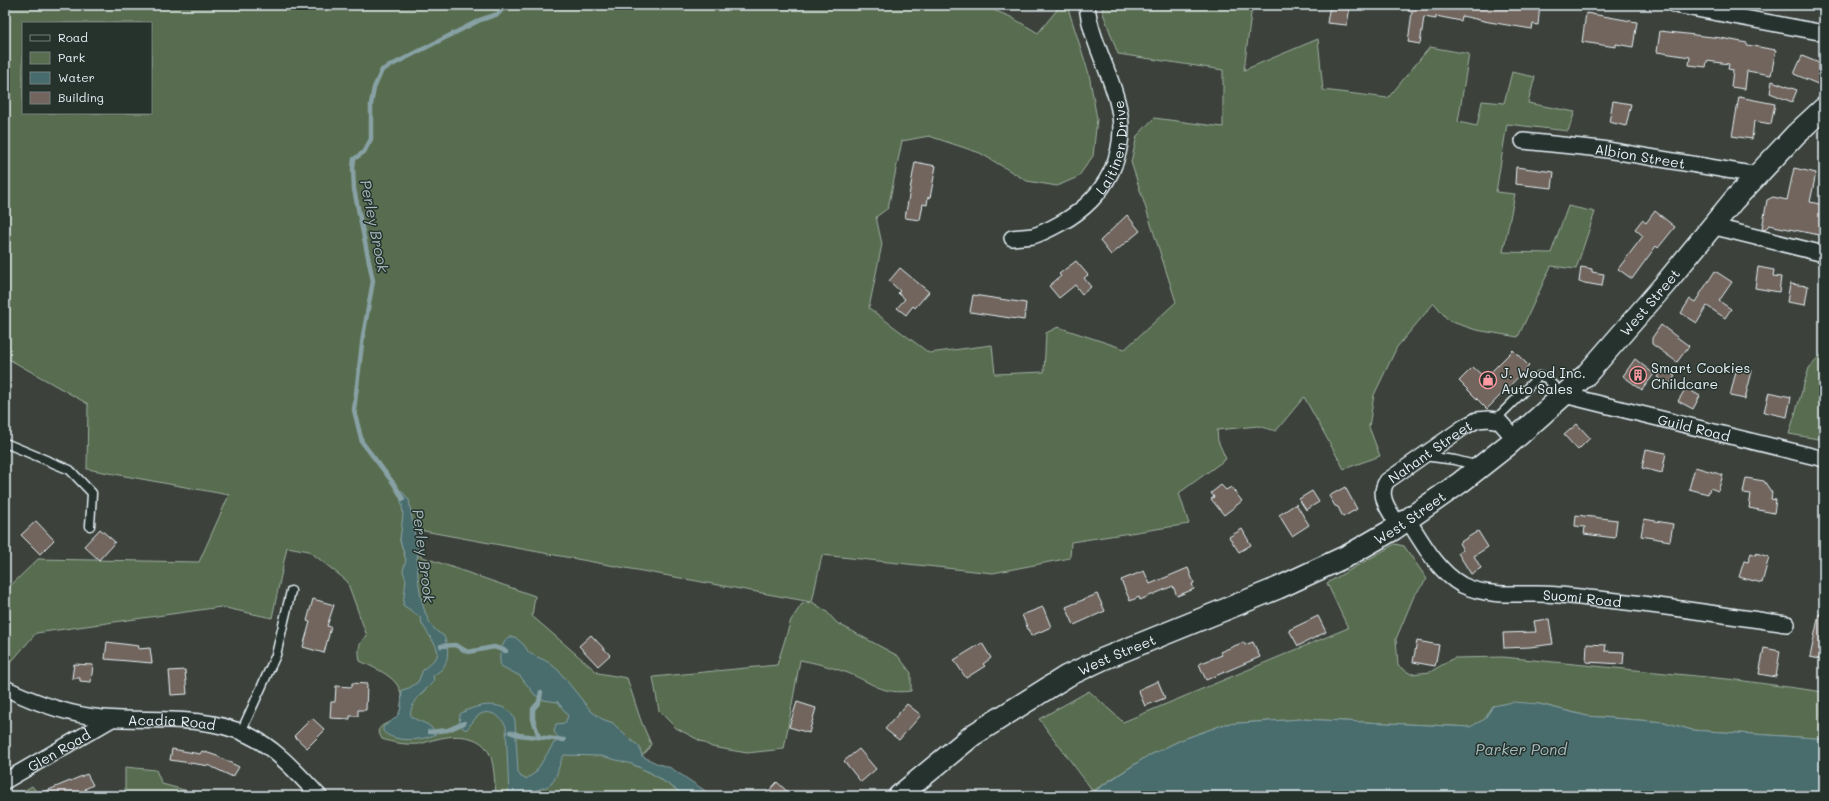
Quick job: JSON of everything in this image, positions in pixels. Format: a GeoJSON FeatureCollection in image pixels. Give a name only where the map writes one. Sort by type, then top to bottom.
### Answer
{"type":"FeatureCollection","features":[{"type":"Feature","properties":{"kind":"main road","name":"West Street"},"geometry":{"type":"LineString","coordinates":[[899,796],[972,735],[1067,676],[1103,659],[1301,578],[1349,556],[1403,523],[1481,467],[1515,439],[1586,375],[1665,284],[1711,226],[1796,134],[1824,108]]}},
{"type":"Feature","properties":{"kind":"street","name":"Laitinen Drive"},"geometry":{"type":"LineString","coordinates":[[1012,238],[1034,236],[1070,218],[1088,203],[1105,185],[1115,163],[1121,139],[1121,118],[1117,100],[1097,43],[1087,5]]}},
{"type":"Feature","properties":{"kind":"street"},"geometry":{"type":"LineString","coordinates":[[1675,5],[1824,33]]}},
{"type":"Feature","properties":{"kind":"street","name":"Albion Street"},"geometry":{"type":"LineString","coordinates":[[1523,140],[1601,149],[1757,175]]}},
{"type":"Feature","properties":{"kind":"street"},"geometry":{"type":"LineString","coordinates":[[1711,226],[1824,254]]}},
{"type":"Feature","properties":{"kind":"street","name":"Guild Road"},"geometry":{"type":"LineString","coordinates":[[1564,396],[1824,459]]}},
{"type":"Feature","properties":{"kind":"street","name":"Nahant Street"},"geometry":{"type":"LineString","coordinates":[[1403,523],[1384,500],[1383,492],[1385,483],[1474,422],[1483,419],[1495,420]]}},
{"type":"Feature","properties":{"kind":"street"},"geometry":{"type":"LineString","coordinates":[[1495,420],[1500,422],[1515,439]]}},
{"type":"Feature","properties":{"kind":"street","name":"Suomi Road"},"geometry":{"type":"LineString","coordinates":[[1403,523],[1443,569],[1461,584],[1472,588],[1508,594],[1556,595],[1591,598],[1787,624]]}},
{"type":"Feature","properties":{"kind":"street","name":"Acadia Road"},"geometry":{"type":"LineString","coordinates":[[5,688],[32,700],[62,710],[91,717],[192,721],[224,726],[241,732],[270,748],[319,796]]}},
{"type":"Feature","properties":{"kind":"street","name":"Glen Road"},"geometry":{"type":"LineString","coordinates":[[5,781],[112,719]]}},
{"type":"Feature","properties":{"kind":"lane"},"geometry":{"type":"LineString","coordinates":[[1495,420],[1539,376],[1546,378],[1564,396]]}},
{"type":"Feature","properties":{"kind":"lane"},"geometry":{"type":"LineString","coordinates":[[5,443],[70,470],[92,493],[90,526]]}},
{"type":"Feature","properties":{"kind":"lane"},"geometry":{"type":"LineString","coordinates":[[1424,456],[1455,460],[1481,467]]}},
{"type":"Feature","properties":{"kind":"lane"},"geometry":{"type":"LineString","coordinates":[[241,732],[276,655],[290,591]]}},
{"type":"Feature","properties":{"kind":"green space"},"geometry":{"type":"Polygon","coordinates":[[[5,5],[981,5],[1011,17],[1038,33],[1061,5],[1067,5],[1089,74],[1097,119],[1093,156],[1078,177],[1057,186],[1027,181],[980,153],[929,136],[902,141],[888,208],[876,217],[882,244],[869,308],[929,353],[992,345],[995,374],[1044,372],[1046,333],[1058,327],[1125,349],[1176,302],[1131,162],[1137,136],[1154,118],[1223,127],[1223,70],[1118,54],[1103,13],[1102,5],[1252,6],[1244,70],[1318,39],[1323,90],[1388,98],[1430,47],[1469,54],[1458,122],[1477,126],[1482,101],[1504,103],[1512,72],[1535,77],[1528,103],[1575,112],[1568,131],[1507,124],[1496,192],[1515,194],[1503,252],[1551,253],[1568,206],[1595,212],[1576,269],[1551,266],[1518,337],[1476,330],[1449,321],[1434,303],[1397,347],[1374,395],[1369,427],[1380,456],[1344,469],[1304,397],[1276,431],[1258,426],[1217,430],[1218,441],[1226,459],[1179,493],[1189,524],[1071,542],[1070,558],[993,573],[822,555],[812,602],[826,611],[837,623],[898,656],[911,673],[911,691],[901,692],[885,690],[842,671],[824,665],[800,660],[784,749],[747,753],[712,747],[676,728],[659,711],[653,677],[777,665],[791,620],[802,604],[811,602],[402,527],[400,540],[406,560],[417,565],[417,555],[535,596],[532,616],[598,673],[627,678],[641,721],[651,744],[647,751],[632,764],[651,773],[686,796],[497,796],[493,765],[489,753],[481,743],[476,740],[456,736],[435,739],[419,744],[410,744],[395,743],[382,739],[378,731],[380,728],[396,719],[400,712],[401,696],[399,688],[395,682],[382,672],[360,661],[359,647],[364,638],[367,636],[347,581],[309,551],[287,547],[272,618],[221,607],[36,633],[6,668],[5,591],[38,559],[199,562],[229,495],[87,469],[88,404],[5,357],[5,5]]]}},
{"type":"Feature","properties":{"kind":"green space"},"geometry":{"type":"Polygon","coordinates":[[[1824,352],[1824,440],[1789,434],[1809,368],[1824,352]]]}},
{"type":"Feature","properties":{"kind":"green space"},"geometry":{"type":"Polygon","coordinates":[[[1395,544],[1404,546],[1427,579],[1414,596],[1396,639],[1398,666],[1411,674],[1430,672],[1454,658],[1503,657],[1737,680],[1824,692],[1824,741],[1814,738],[1692,730],[1664,722],[1587,716],[1539,704],[1493,706],[1485,719],[1471,727],[1301,719],[1225,724],[1181,740],[1146,757],[1093,791],[1039,719],[1089,691],[1123,722],[1348,628],[1327,583],[1395,544]]]}},
{"type":"Feature","properties":{"kind":"green space"},"geometry":{"type":"Polygon","coordinates":[[[125,767],[156,770],[162,784],[199,794],[201,796],[125,796],[125,767]]]}},
{"type":"Feature","properties":{"kind":"green space"},"geometry":{"type":"Polygon","coordinates":[[[32,786],[40,796],[15,796],[32,786]]]}},
{"type":"Feature","properties":{"kind":"water"},"geometry":{"type":"Polygon","coordinates":[[[401,490],[409,500],[415,536],[417,539],[417,563],[422,604],[430,623],[443,635],[448,653],[444,666],[433,676],[434,681],[415,702],[411,712],[411,717],[431,727],[436,734],[424,738],[408,740],[394,738],[388,735],[383,731],[383,727],[394,719],[399,713],[401,709],[402,690],[409,688],[418,682],[423,670],[436,658],[438,653],[436,646],[422,624],[420,617],[403,605],[406,580],[403,571],[406,560],[400,540],[403,515],[399,494],[401,490]]]}},
{"type":"Feature","properties":{"kind":"water"},"geometry":{"type":"Polygon","coordinates":[[[508,637],[515,637],[524,645],[529,653],[548,662],[558,670],[591,711],[602,719],[613,723],[629,739],[639,746],[642,756],[671,768],[713,796],[686,796],[651,773],[632,764],[601,756],[564,755],[556,777],[551,784],[535,791],[530,796],[509,796],[506,726],[495,714],[487,712],[475,718],[466,730],[460,723],[460,714],[466,710],[490,705],[506,709],[515,721],[518,772],[521,777],[526,779],[535,773],[554,743],[558,741],[559,738],[554,732],[556,724],[565,723],[568,716],[558,702],[544,700],[535,695],[520,676],[501,666],[501,651],[508,637]]]}},
{"type":"Feature","properties":{"kind":"water","name":"Parker Pond"},"geometry":{"type":"Polygon","coordinates":[[[1513,702],[1539,704],[1587,716],[1664,722],[1692,730],[1814,738],[1824,741],[1824,796],[1087,796],[1146,757],[1181,740],[1225,724],[1301,719],[1470,727],[1485,719],[1493,706],[1513,702]]]}},
{"type":"Feature","properties":{"kind":"building"},"geometry":{"type":"Polygon","coordinates":[[[1330,5],[1350,7],[1347,25],[1327,23],[1330,5]]]}},
{"type":"Feature","properties":{"kind":"building"},"geometry":{"type":"Polygon","coordinates":[[[1409,5],[1540,5],[1538,25],[1533,24],[1532,29],[1462,16],[1461,21],[1436,16],[1436,19],[1424,17],[1420,44],[1408,42],[1412,12],[1408,11],[1409,5]]]}},
{"type":"Feature","properties":{"kind":"building"},"geometry":{"type":"Polygon","coordinates":[[[1586,13],[1637,22],[1633,47],[1616,44],[1616,47],[1582,42],[1586,13]]]}},
{"type":"Feature","properties":{"kind":"building"},"geometry":{"type":"Polygon","coordinates":[[[1660,31],[1721,38],[1747,43],[1747,45],[1776,50],[1771,75],[1747,71],[1745,89],[1731,87],[1733,70],[1728,69],[1729,64],[1707,61],[1706,67],[1689,65],[1690,57],[1657,52],[1660,31]]]}},
{"type":"Feature","properties":{"kind":"building"},"geometry":{"type":"Polygon","coordinates":[[[1802,56],[1824,65],[1824,75],[1820,85],[1794,74],[1802,56]]]}},
{"type":"Feature","properties":{"kind":"building"},"geometry":{"type":"Polygon","coordinates":[[[1772,81],[1797,90],[1792,102],[1770,93],[1772,81]]]}},
{"type":"Feature","properties":{"kind":"building"},"geometry":{"type":"Polygon","coordinates":[[[1739,97],[1775,104],[1771,124],[1754,121],[1752,139],[1732,136],[1739,97]]]}},
{"type":"Feature","properties":{"kind":"building"},"geometry":{"type":"Polygon","coordinates":[[[1613,101],[1631,104],[1626,126],[1609,122],[1613,101]]]}},
{"type":"Feature","properties":{"kind":"building"},"geometry":{"type":"Polygon","coordinates":[[[915,162],[936,166],[930,198],[928,197],[927,205],[923,204],[920,220],[905,218],[915,162]]]}},
{"type":"Feature","properties":{"kind":"building"},"geometry":{"type":"Polygon","coordinates":[[[1516,167],[1554,172],[1552,188],[1515,184],[1516,167]]]}},
{"type":"Feature","properties":{"kind":"building"},"geometry":{"type":"Polygon","coordinates":[[[1794,168],[1816,173],[1810,202],[1824,205],[1824,236],[1769,225],[1765,230],[1762,229],[1767,200],[1773,197],[1787,200],[1794,168]]]}},
{"type":"Feature","properties":{"kind":"building"},"geometry":{"type":"Polygon","coordinates":[[[1655,211],[1675,227],[1658,248],[1656,246],[1632,279],[1618,269],[1643,236],[1635,229],[1642,220],[1646,223],[1655,211]]]}},
{"type":"Feature","properties":{"kind":"building"},"geometry":{"type":"Polygon","coordinates":[[[1127,215],[1140,231],[1111,255],[1100,241],[1127,215]]]}},
{"type":"Feature","properties":{"kind":"building"},"geometry":{"type":"Polygon","coordinates":[[[1076,261],[1088,275],[1084,278],[1091,287],[1082,294],[1075,285],[1059,298],[1049,286],[1061,276],[1059,274],[1076,261]]]}},
{"type":"Feature","properties":{"kind":"building"},"geometry":{"type":"Polygon","coordinates":[[[1581,267],[1592,269],[1592,272],[1604,274],[1602,286],[1579,282],[1581,267]]]}},
{"type":"Feature","properties":{"kind":"building"},"geometry":{"type":"Polygon","coordinates":[[[1758,267],[1774,270],[1773,276],[1781,277],[1779,292],[1755,288],[1758,267]]]}},
{"type":"Feature","properties":{"kind":"building"},"geometry":{"type":"Polygon","coordinates":[[[900,268],[929,292],[915,308],[913,306],[906,315],[897,308],[905,299],[898,293],[900,291],[889,281],[900,268]]]}},
{"type":"Feature","properties":{"kind":"building"},"geometry":{"type":"Polygon","coordinates":[[[1715,271],[1732,282],[1719,301],[1731,309],[1725,318],[1707,306],[1697,323],[1681,313],[1690,299],[1695,302],[1715,271]]]}},
{"type":"Feature","properties":{"kind":"building"},"geometry":{"type":"Polygon","coordinates":[[[1790,284],[1808,286],[1805,305],[1787,302],[1790,284]]]}},
{"type":"Feature","properties":{"kind":"building"},"geometry":{"type":"Polygon","coordinates":[[[973,295],[1026,303],[1024,320],[970,312],[973,295]]]}},
{"type":"Feature","properties":{"kind":"building"},"geometry":{"type":"Polygon","coordinates":[[[1661,325],[1689,346],[1677,362],[1652,344],[1652,338],[1661,325]]]}},
{"type":"Feature","properties":{"kind":"building","name":"J. Wood Inc. Auto Sales"},"geometry":{"type":"Polygon","coordinates":[[[1513,350],[1529,366],[1487,409],[1459,381],[1473,367],[1485,378],[1513,350]]]}},
{"type":"Feature","properties":{"kind":"building","name":"Smart Cookies Childcare"},"geometry":{"type":"Polygon","coordinates":[[[1635,359],[1654,374],[1642,390],[1623,376],[1635,359]]]}},
{"type":"Feature","properties":{"kind":"building"},"geometry":{"type":"Polygon","coordinates":[[[1737,367],[1752,371],[1745,399],[1730,396],[1737,367]]]}},
{"type":"Feature","properties":{"kind":"building"},"geometry":{"type":"Polygon","coordinates":[[[1663,368],[1675,376],[1669,385],[1657,377],[1663,368]]]}},
{"type":"Feature","properties":{"kind":"building"},"geometry":{"type":"Polygon","coordinates":[[[1686,388],[1700,396],[1693,409],[1678,401],[1686,388]]]}},
{"type":"Feature","properties":{"kind":"building"},"geometry":{"type":"Polygon","coordinates":[[[1769,392],[1791,397],[1787,417],[1764,412],[1769,392]]]}},
{"type":"Feature","properties":{"kind":"building"},"geometry":{"type":"Polygon","coordinates":[[[1577,424],[1590,438],[1578,450],[1564,435],[1577,424]]]}},
{"type":"Feature","properties":{"kind":"building"},"geometry":{"type":"Polygon","coordinates":[[[1646,449],[1666,453],[1662,473],[1642,468],[1646,449]]]}},
{"type":"Feature","properties":{"kind":"building"},"geometry":{"type":"Polygon","coordinates":[[[1695,467],[1723,475],[1718,491],[1710,488],[1708,494],[1689,489],[1695,467]]]}},
{"type":"Feature","properties":{"kind":"building"},"geometry":{"type":"Polygon","coordinates":[[[1746,478],[1764,481],[1772,493],[1771,499],[1776,500],[1774,513],[1749,508],[1751,494],[1743,493],[1746,478]]]}},
{"type":"Feature","properties":{"kind":"building"},"geometry":{"type":"Polygon","coordinates":[[[1221,485],[1226,490],[1231,487],[1242,501],[1224,515],[1211,499],[1214,497],[1211,493],[1221,485]]]}},
{"type":"Feature","properties":{"kind":"building"},"geometry":{"type":"Polygon","coordinates":[[[1345,487],[1357,509],[1343,517],[1338,507],[1335,506],[1329,496],[1345,487]]]}},
{"type":"Feature","properties":{"kind":"building"},"geometry":{"type":"Polygon","coordinates":[[[1312,491],[1319,502],[1306,510],[1299,499],[1312,491]]]}},
{"type":"Feature","properties":{"kind":"building"},"geometry":{"type":"Polygon","coordinates":[[[1296,504],[1309,525],[1292,536],[1279,515],[1296,504]]]}},
{"type":"Feature","properties":{"kind":"building"},"geometry":{"type":"Polygon","coordinates":[[[1576,515],[1617,520],[1615,538],[1584,534],[1585,527],[1575,526],[1576,515]]]}},
{"type":"Feature","properties":{"kind":"building"},"geometry":{"type":"Polygon","coordinates":[[[1644,519],[1673,524],[1670,541],[1641,536],[1644,519]]]}},
{"type":"Feature","properties":{"kind":"building"},"geometry":{"type":"Polygon","coordinates":[[[36,521],[54,540],[40,554],[21,535],[36,521]]]}},
{"type":"Feature","properties":{"kind":"building"},"geometry":{"type":"Polygon","coordinates":[[[100,529],[115,542],[99,560],[84,546],[100,529]]]}},
{"type":"Feature","properties":{"kind":"building"},"geometry":{"type":"Polygon","coordinates":[[[1242,529],[1251,545],[1239,552],[1229,537],[1242,529]]]}},
{"type":"Feature","properties":{"kind":"building"},"geometry":{"type":"Polygon","coordinates":[[[1478,531],[1488,547],[1474,556],[1481,568],[1471,574],[1458,553],[1463,550],[1459,543],[1478,531]]]}},
{"type":"Feature","properties":{"kind":"building"},"geometry":{"type":"Polygon","coordinates":[[[1751,553],[1769,557],[1762,583],[1739,577],[1744,561],[1748,562],[1751,553]]]}},
{"type":"Feature","properties":{"kind":"building"},"geometry":{"type":"Polygon","coordinates":[[[1188,568],[1194,583],[1192,584],[1194,589],[1177,596],[1173,586],[1140,600],[1139,597],[1130,601],[1121,580],[1144,571],[1150,584],[1188,568]]]}},
{"type":"Feature","properties":{"kind":"building"},"geometry":{"type":"Polygon","coordinates":[[[1097,594],[1105,611],[1074,625],[1066,607],[1097,594]]]}},
{"type":"Feature","properties":{"kind":"building"},"geometry":{"type":"Polygon","coordinates":[[[313,599],[334,605],[327,626],[331,627],[324,653],[303,647],[310,622],[307,621],[313,599]]]}},
{"type":"Feature","properties":{"kind":"building"},"geometry":{"type":"Polygon","coordinates":[[[1043,607],[1051,627],[1031,636],[1022,615],[1043,607]]]}},
{"type":"Feature","properties":{"kind":"building"},"geometry":{"type":"Polygon","coordinates":[[[1819,614],[1824,615],[1824,660],[1810,657],[1819,614]]]}},
{"type":"Feature","properties":{"kind":"building"},"geometry":{"type":"Polygon","coordinates":[[[1318,616],[1326,632],[1298,646],[1289,630],[1318,616]]]}},
{"type":"Feature","properties":{"kind":"building"},"geometry":{"type":"Polygon","coordinates":[[[1549,619],[1553,644],[1504,648],[1503,633],[1536,632],[1534,621],[1549,619]]]}},
{"type":"Feature","properties":{"kind":"building"},"geometry":{"type":"Polygon","coordinates":[[[591,635],[610,655],[598,666],[579,646],[591,635]]]}},
{"type":"Feature","properties":{"kind":"building"},"geometry":{"type":"Polygon","coordinates":[[[1417,641],[1439,645],[1435,666],[1413,662],[1417,641]]]}},
{"type":"Feature","properties":{"kind":"building"},"geometry":{"type":"Polygon","coordinates":[[[107,642],[139,646],[138,649],[150,648],[152,663],[105,659],[107,642]]]}},
{"type":"Feature","properties":{"kind":"building"},"geometry":{"type":"Polygon","coordinates":[[[1244,642],[1245,645],[1253,642],[1260,657],[1206,680],[1199,664],[1222,655],[1220,652],[1244,642]]]}},
{"type":"Feature","properties":{"kind":"building"},"geometry":{"type":"Polygon","coordinates":[[[982,643],[991,658],[983,664],[985,666],[966,678],[954,660],[982,643]]]}},
{"type":"Feature","properties":{"kind":"building"},"geometry":{"type":"Polygon","coordinates":[[[1587,644],[1606,645],[1605,651],[1624,652],[1623,664],[1586,662],[1587,644]]]}},
{"type":"Feature","properties":{"kind":"building"},"geometry":{"type":"Polygon","coordinates":[[[1764,648],[1780,651],[1776,677],[1759,674],[1764,648]]]}},
{"type":"Feature","properties":{"kind":"building"},"geometry":{"type":"Polygon","coordinates":[[[74,664],[93,665],[91,682],[80,681],[80,678],[72,678],[74,664]]]}},
{"type":"Feature","properties":{"kind":"building"},"geometry":{"type":"Polygon","coordinates":[[[185,670],[187,694],[171,695],[169,671],[185,670]]]}},
{"type":"Feature","properties":{"kind":"building"},"geometry":{"type":"Polygon","coordinates":[[[1158,681],[1165,698],[1145,706],[1138,690],[1158,681]]]}},
{"type":"Feature","properties":{"kind":"building"},"geometry":{"type":"Polygon","coordinates":[[[352,683],[367,684],[366,710],[358,710],[358,716],[350,716],[350,719],[330,718],[331,702],[335,702],[336,686],[352,687],[352,683]]]}},
{"type":"Feature","properties":{"kind":"building"},"geometry":{"type":"Polygon","coordinates":[[[797,702],[816,708],[809,733],[789,727],[797,702]]]}},
{"type":"Feature","properties":{"kind":"building"},"geometry":{"type":"Polygon","coordinates":[[[907,704],[921,715],[899,740],[885,729],[907,704]]]}},
{"type":"Feature","properties":{"kind":"building"},"geometry":{"type":"Polygon","coordinates":[[[312,718],[325,730],[307,748],[294,736],[312,718]]]}},
{"type":"Feature","properties":{"kind":"building"},"geometry":{"type":"Polygon","coordinates":[[[172,749],[200,754],[202,751],[217,756],[239,767],[233,777],[210,766],[170,760],[172,749]]]}},
{"type":"Feature","properties":{"kind":"building"},"geometry":{"type":"Polygon","coordinates":[[[859,749],[876,769],[861,782],[844,761],[859,749]]]}},
{"type":"Feature","properties":{"kind":"building"},"geometry":{"type":"Polygon","coordinates":[[[87,774],[93,785],[85,789],[89,796],[34,796],[87,774]]]}},
{"type":"Feature","properties":{"kind":"building"},"geometry":{"type":"Polygon","coordinates":[[[777,782],[792,796],[764,796],[777,782]]]}},
{"type":"Feature","properties":{"kind":"waterway","name":"Perley Brook"},"geometry":{"type":"LineString","coordinates":[[403,499],[394,484],[362,442],[354,410],[363,336],[373,281],[354,189],[354,159],[364,152],[371,139],[371,104],[374,88],[382,70],[480,20],[498,14],[506,5]]}},
{"type":"Feature","properties":{"kind":"waterway"},"geometry":{"type":"LineString","coordinates":[[441,646],[455,645],[468,652],[494,647],[506,651]]}},
{"type":"Feature","properties":{"kind":"waterway"},"geometry":{"type":"LineString","coordinates":[[539,737],[533,719],[533,709],[539,702],[541,692]]}},
{"type":"Feature","properties":{"kind":"waterway","name":"Perley Brook"},"geometry":{"type":"LineString","coordinates":[[429,732],[448,730],[464,723]]}},
{"type":"Feature","properties":{"kind":"waterway"},"geometry":{"type":"LineString","coordinates":[[510,732],[519,735],[564,740]]}},
{"type":"Feature","properties":{"kind":"place","name":"Smart Cookies Childcare"},"geometry":{"type":"Point","coordinates":[1638,375]}},
{"type":"Feature","properties":{"kind":"place","name":"J. Wood Inc. Auto Sales"},"geometry":{"type":"Point","coordinates":[1488,380]}}]}
